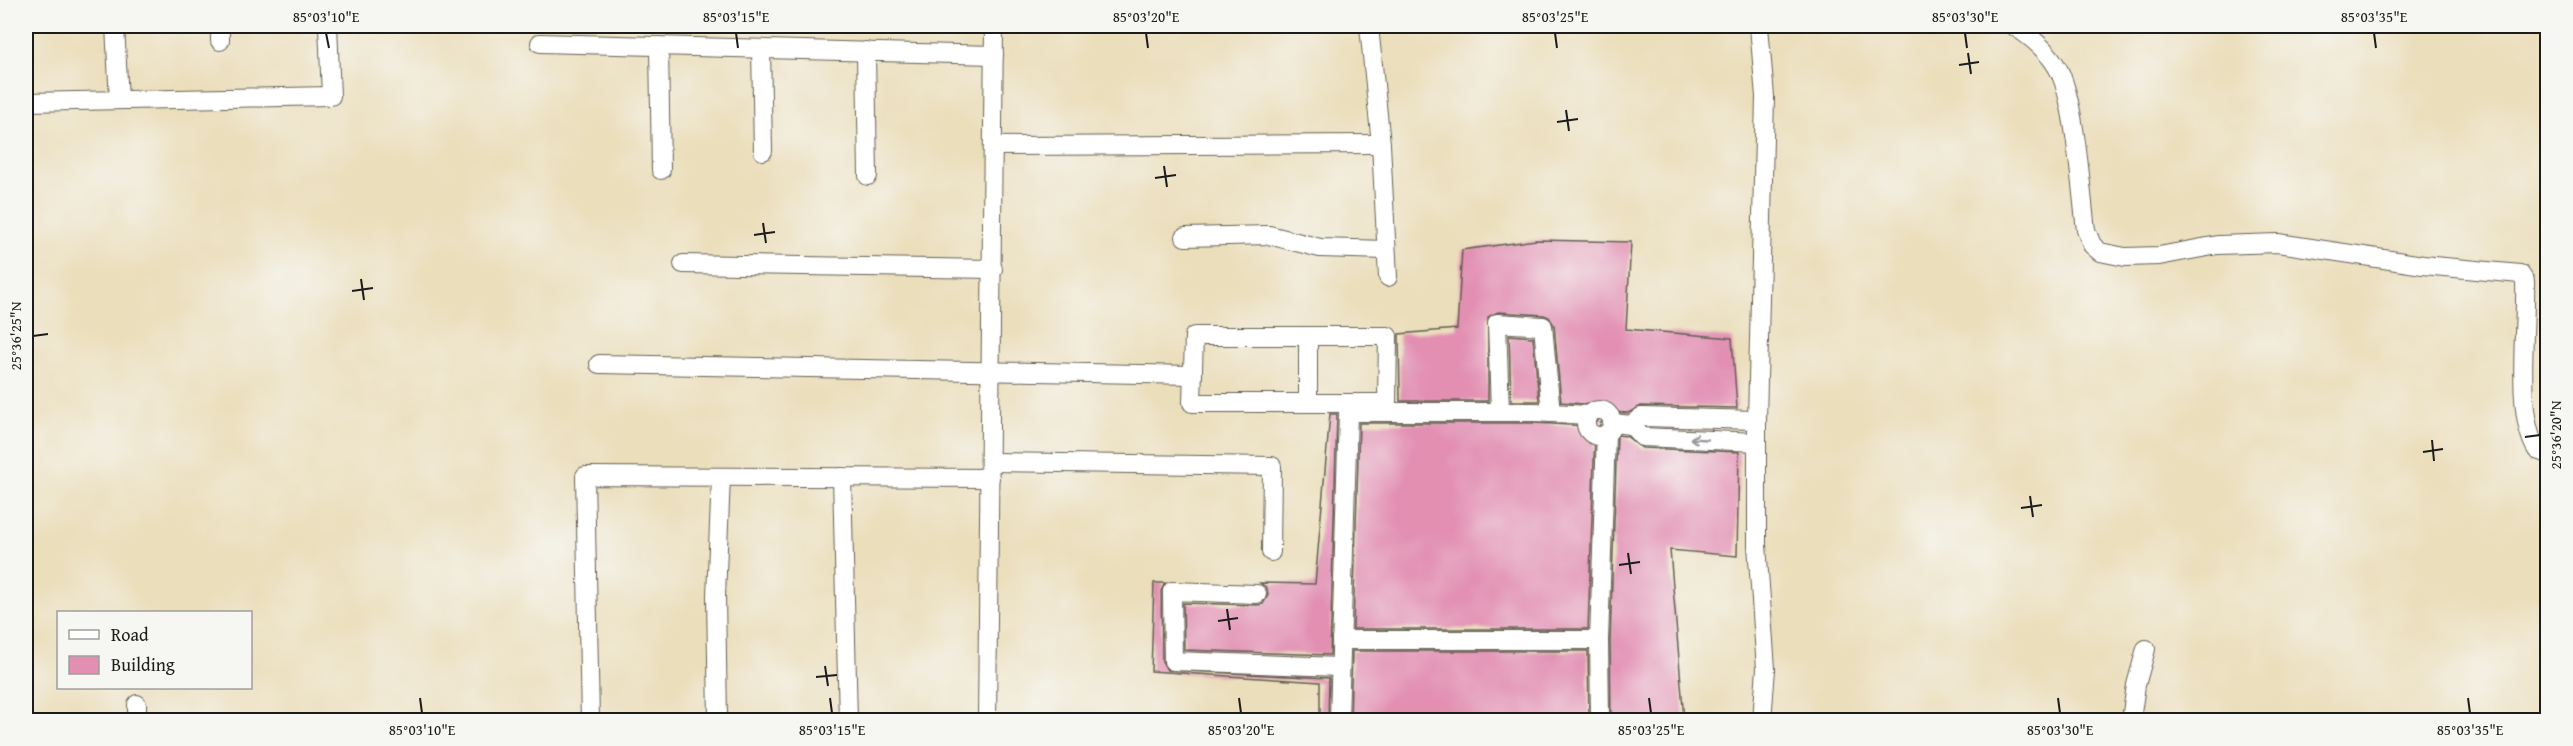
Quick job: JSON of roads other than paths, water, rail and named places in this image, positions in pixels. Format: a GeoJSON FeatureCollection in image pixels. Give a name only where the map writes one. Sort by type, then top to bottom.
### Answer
{"type":"FeatureCollection","features":[{"type":"Feature","properties":{"kind":"street"},"geometry":{"type":"LineString","coordinates":[[115,26],[119,100]]}},
{"type":"Feature","properties":{"kind":"street"},"geometry":{"type":"LineString","coordinates":[[26,102],[331,96],[328,26]]}},
{"type":"Feature","properties":{"kind":"street"},"geometry":{"type":"LineString","coordinates":[[987,720],[994,26]]}},
{"type":"Feature","properties":{"kind":"street"},"geometry":{"type":"LineString","coordinates":[[1369,26],[1381,144],[1388,277]]}},
{"type":"Feature","properties":{"kind":"street"},"geometry":{"type":"LineString","coordinates":[[1759,26],[1765,97],[1757,420],[1757,545],[1766,669],[1762,720]]}},
{"type":"Feature","properties":{"kind":"street"},"geometry":{"type":"LineString","coordinates":[[2014,26],[2034,39],[2058,67],[2069,105],[2086,230],[2092,245],[2100,252],[2125,257],[2159,256],[2218,246],[2278,243],[2423,266],[2520,274],[2525,281],[2524,374],[2529,438],[2537,450],[2547,453]]}},
{"type":"Feature","properties":{"kind":"street"},"geometry":{"type":"LineString","coordinates":[[540,43],[994,55]]}},
{"type":"Feature","properties":{"kind":"street"},"geometry":{"type":"LineString","coordinates":[[659,46],[661,170]]}},
{"type":"Feature","properties":{"kind":"street"},"geometry":{"type":"LineString","coordinates":[[761,49],[763,151]]}},
{"type":"Feature","properties":{"kind":"street"},"geometry":{"type":"LineString","coordinates":[[866,51],[868,176]]}},
{"type":"Feature","properties":{"kind":"street"},"geometry":{"type":"LineString","coordinates":[[993,146],[1381,144]]}},
{"type":"Feature","properties":{"kind":"street"},"geometry":{"type":"LineString","coordinates":[[1185,237],[1269,236],[1320,248],[1386,250]]}},
{"type":"Feature","properties":{"kind":"street"},"geometry":{"type":"LineString","coordinates":[[683,264],[993,269]]}},
{"type":"Feature","properties":{"kind":"street"},"geometry":{"type":"LineString","coordinates":[[1500,411],[1497,323],[1543,326],[1551,413]]}},
{"type":"Feature","properties":{"kind":"street"},"geometry":{"type":"LineString","coordinates":[[1194,336],[1388,336],[1387,403],[1192,403],[1193,375],[1194,336]]}},
{"type":"Feature","properties":{"kind":"street"},"geometry":{"type":"LineString","coordinates":[[1308,336],[1308,402]]}},
{"type":"Feature","properties":{"kind":"street"},"geometry":{"type":"LineString","coordinates":[[599,364],[1193,375]]}},
{"type":"Feature","properties":{"kind":"street"},"geometry":{"type":"LineString","coordinates":[[1339,720],[1348,412],[1500,411],[1588,415],[1586,424],[1590,432],[1598,436],[1641,417],[1757,420]]}},
{"type":"Feature","properties":{"kind":"street"},"geometry":{"type":"LineString","coordinates":[[1617,427],[1642,437],[1757,442]]}},
{"type":"Feature","properties":{"kind":"street"},"geometry":{"type":"LineString","coordinates":[[1600,720],[1599,640],[1617,427]]}},
{"type":"Feature","properties":{"kind":"street"},"geometry":{"type":"LineString","coordinates":[[590,720],[585,476],[842,477],[990,470],[1272,466],[1271,552]]}},
{"type":"Feature","properties":{"kind":"street"},"geometry":{"type":"LineString","coordinates":[[718,720],[716,596],[721,477]]}},
{"type":"Feature","properties":{"kind":"street"},"geometry":{"type":"LineString","coordinates":[[842,477],[848,720]]}},
{"type":"Feature","properties":{"kind":"street"},"geometry":{"type":"LineString","coordinates":[[1257,594],[1172,591],[1173,661],[1340,667]]}},
{"type":"Feature","properties":{"kind":"street"},"geometry":{"type":"LineString","coordinates":[[1341,640],[1599,640]]}},
{"type":"Feature","properties":{"kind":"street"},"geometry":{"type":"LineString","coordinates":[[2132,720],[2136,685],[2146,649]]}}]}
